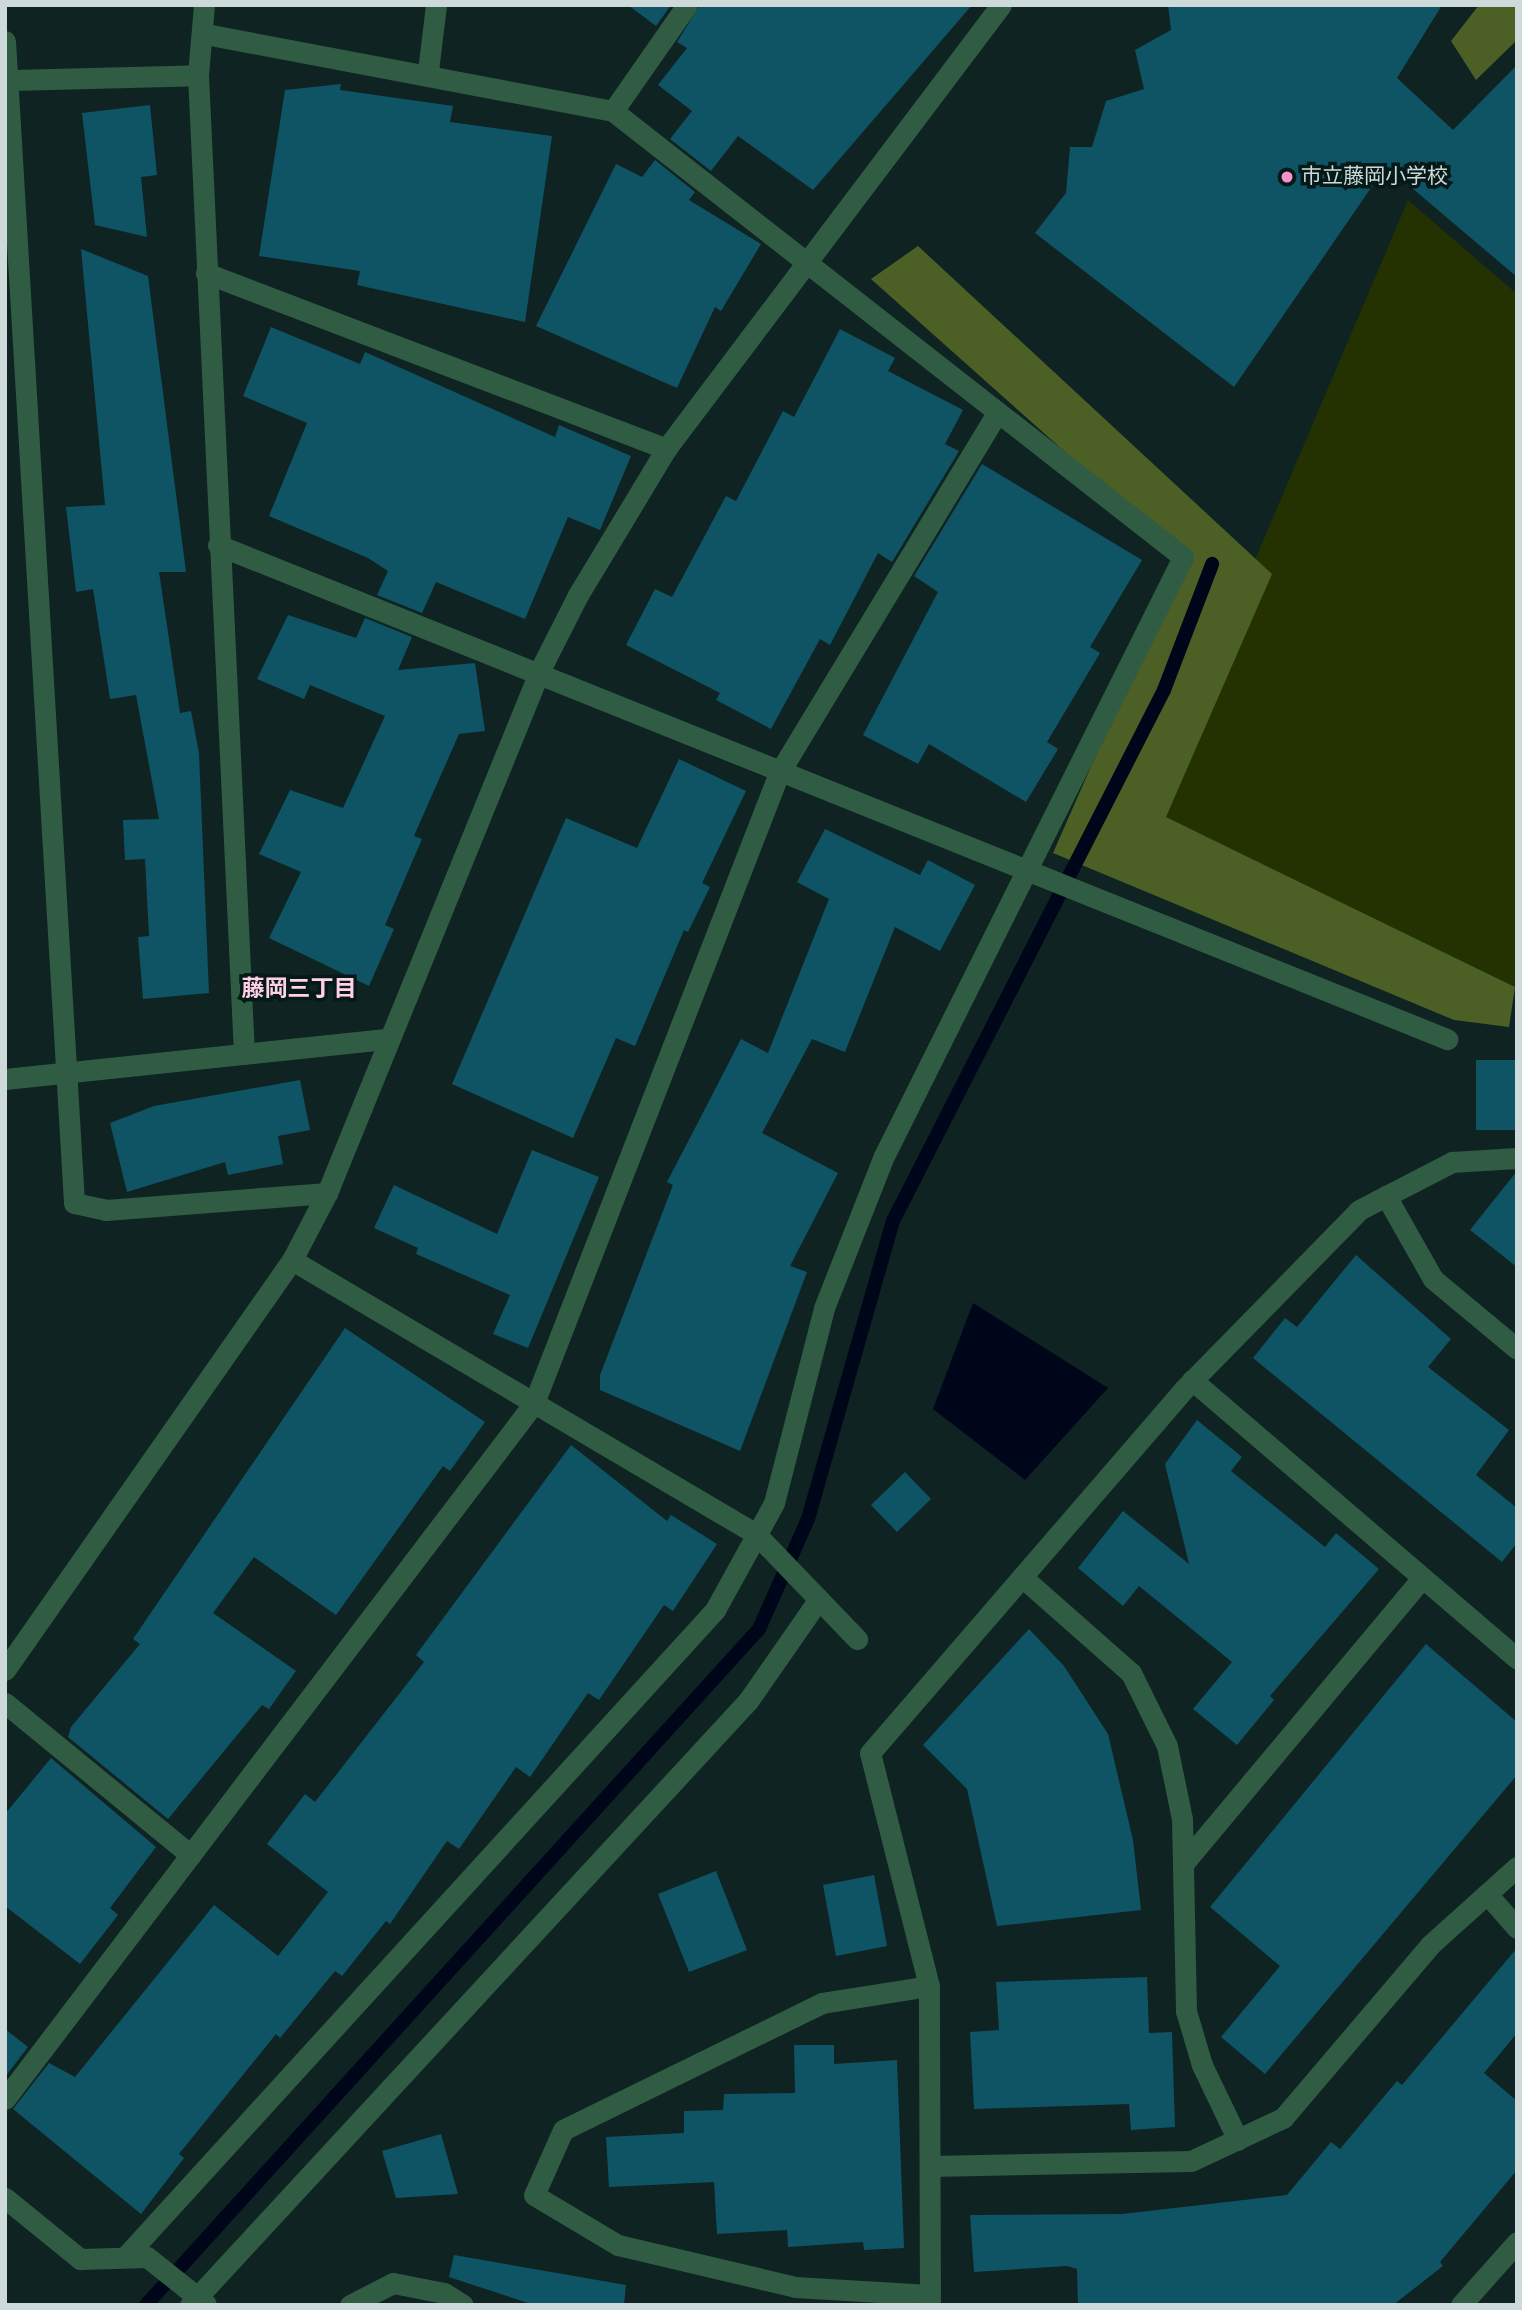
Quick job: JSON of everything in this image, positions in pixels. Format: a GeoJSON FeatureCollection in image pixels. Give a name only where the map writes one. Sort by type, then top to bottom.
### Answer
{"type":"FeatureCollection","features":[{"type":"Feature","properties":{"kind":"street"},"geometry":{"type":"LineString","coordinates":[[204,5],[198,75],[244,1054]]}},
{"type":"Feature","properties":{"kind":"street"},"geometry":{"type":"LineString","coordinates":[[428,71],[436,5]]}},
{"type":"Feature","properties":{"kind":"street"},"geometry":{"type":"LineString","coordinates":[[613,111],[687,5]]}},
{"type":"Feature","properties":{"kind":"street"},"geometry":{"type":"LineString","coordinates":[[5,1670],[292,1260],[327,1193],[540,670],[666,449],[805,260],[1000,5]]}},
{"type":"Feature","properties":{"kind":"street"},"geometry":{"type":"LineString","coordinates":[[125,2257],[715,1610],[774,1503],[824,1308],[884,1156],[1183,557],[613,111],[428,71],[202,33]]}},
{"type":"Feature","properties":{"kind":"street"},"geometry":{"type":"LineString","coordinates":[[5,41],[12,80],[70,1072],[74,1203],[106,1210],[327,1193]]}},
{"type":"Feature","properties":{"kind":"street"},"geometry":{"type":"LineString","coordinates":[[12,80],[198,75]]}},
{"type":"Feature","properties":{"kind":"street"},"geometry":{"type":"LineString","coordinates":[[206,274],[666,449]]}},
{"type":"Feature","properties":{"kind":"street"},"geometry":{"type":"LineString","coordinates":[[5,2099],[534,1403],[779,774],[998,412]]}},
{"type":"Feature","properties":{"kind":"street"},"geometry":{"type":"LineString","coordinates":[[218,545],[540,670],[779,774],[1028,866],[1447,1039]]}},
{"type":"Feature","properties":{"kind":"street"},"geometry":{"type":"LineString","coordinates":[[5,1079],[388,1039]]}},
{"type":"Feature","properties":{"kind":"street"},"geometry":{"type":"LineString","coordinates":[[929,1986],[822,2003],[563,2130],[534,2195],[618,2245],[795,2287],[930,2300],[929,1986],[870,1753],[1192,1380],[1359,1210],[1452,1161],[1517,1158]]}},
{"type":"Feature","properties":{"kind":"street"},"geometry":{"type":"LineString","coordinates":[[1386,1196],[1433,1279],[1517,1349]]}},
{"type":"Feature","properties":{"kind":"street"},"geometry":{"type":"LineString","coordinates":[[292,1260],[756,1534],[857,1639]]}},
{"type":"Feature","properties":{"kind":"street"},"geometry":{"type":"LineString","coordinates":[[1192,1380],[1517,1659]]}},
{"type":"Feature","properties":{"kind":"street"},"geometry":{"type":"LineString","coordinates":[[1022,1577],[1131,1673],[1167,1746],[1182,1819],[1186,2011],[1202,2065],[1238,2140]]}},
{"type":"Feature","properties":{"kind":"street"},"geometry":{"type":"LineString","coordinates":[[1183,1864],[1422,1577]]}},
{"type":"Feature","properties":{"kind":"street"},"geometry":{"type":"LineString","coordinates":[[5,2198],[80,2259],[147,2257],[198,2302],[748,1701],[818,1599]]}},
{"type":"Feature","properties":{"kind":"street"},"geometry":{"type":"LineString","coordinates":[[5,1703],[191,1855]]}},
{"type":"Feature","properties":{"kind":"street"},"geometry":{"type":"LineString","coordinates":[[930,2166],[1191,2161],[1283,2119],[1430,1945],[1517,1867]]}},
{"type":"Feature","properties":{"kind":"street"},"geometry":{"type":"LineString","coordinates":[[1487,1894],[1517,1928]]}},
{"type":"Feature","properties":{"kind":"street"},"geometry":{"type":"LineString","coordinates":[[1461,2305],[1517,2242]]}},
{"type":"Feature","properties":{"kind":"street"},"geometry":{"type":"LineString","coordinates":[[350,2305],[393,2283],[443,2293],[463,2305]]}},
{"type":"Feature","properties":{"kind":"green space"},"geometry":{"type":"Polygon","coordinates":[[[1479,5],[1517,5],[1517,40],[1476,80],[1451,41],[1479,5]]]}},
{"type":"Feature","properties":{"kind":"green space"},"geometry":{"type":"Polygon","coordinates":[[[1408,200],[1517,294],[1517,988],[1149,809],[1408,200]]]}},
{"type":"Feature","properties":{"kind":"green space"},"geometry":{"type":"Polygon","coordinates":[[[918,246],[1272,574],[1166,817],[1515,987],[1509,1027],[1454,1020],[1053,853],[1183,557],[871,279],[918,246]]]}},
{"type":"Feature","properties":{"kind":"water"},"geometry":{"type":"Polygon","coordinates":[[[973,1303],[1108,1388],[1025,1480],[933,1409],[973,1303]]]}},
{"type":"Feature","properties":{"kind":"building"},"geometry":{"type":"Polygon","coordinates":[[[628,5],[671,5],[656,26],[628,5]]]}},
{"type":"Feature","properties":{"kind":"building"},"geometry":{"type":"Polygon","coordinates":[[[700,5],[972,5],[813,190],[738,136],[711,171],[670,139],[692,111],[658,85],[687,48],[677,42],[700,5]]]}},
{"type":"Feature","properties":{"kind":"building"},"geometry":{"type":"Polygon","coordinates":[[[1168,5],[1442,5],[1397,78],[1453,130],[1517,65],[1517,277],[1386,166],[1234,387],[1035,233],[1066,193],[1070,147],[1092,147],[1106,101],[1144,89],[1135,50],[1171,30],[1168,5]]]}},
{"type":"Feature","properties":{"kind":"building"},"geometry":{"type":"Polygon","coordinates":[[[341,84],[340,90],[453,106],[450,122],[552,136],[525,322],[357,285],[360,271],[259,256],[285,90],[341,84]]]}},
{"type":"Feature","properties":{"kind":"building"},"geometry":{"type":"Polygon","coordinates":[[[150,105],[157,175],[141,177],[147,237],[95,225],[82,113],[150,105]]]}},
{"type":"Feature","properties":{"kind":"building"},"geometry":{"type":"Polygon","coordinates":[[[655,160],[695,192],[689,200],[761,244],[721,311],[715,307],[677,388],[536,326],[616,164],[642,177],[655,160]]]}},
{"type":"Feature","properties":{"kind":"building"},"geometry":{"type":"Polygon","coordinates":[[[81,249],[148,276],[186,572],[159,572],[180,713],[191,711],[199,753],[209,993],[143,999],[138,937],[149,936],[145,859],[125,860],[123,820],[159,819],[136,695],[110,699],[93,589],[76,592],[66,507],[105,505],[81,249]]]}},
{"type":"Feature","properties":{"kind":"building"},"geometry":{"type":"Polygon","coordinates":[[[271,327],[360,364],[365,352],[555,437],[559,425],[631,456],[600,530],[568,517],[525,619],[436,582],[422,613],[377,595],[388,571],[368,558],[269,516],[307,423],[243,396],[271,327]]]}},
{"type":"Feature","properties":{"kind":"building"},"geometry":{"type":"Polygon","coordinates":[[[840,329],[895,358],[888,371],[963,410],[945,444],[959,451],[892,562],[878,553],[830,645],[820,639],[771,729],[716,700],[720,693],[626,645],[655,589],[672,597],[726,496],[736,501],[783,411],[794,417],[840,329]]]}},
{"type":"Feature","properties":{"kind":"building"},"geometry":{"type":"Polygon","coordinates":[[[982,464],[1142,560],[1090,647],[1100,653],[1047,742],[1058,749],[1026,802],[929,744],[918,764],[863,735],[938,592],[914,576],[982,464]]]}},
{"type":"Feature","properties":{"kind":"building"},"geometry":{"type":"Polygon","coordinates":[[[288,615],[356,638],[365,618],[412,637],[398,670],[475,663],[485,731],[459,734],[414,836],[422,839],[385,925],[394,929],[369,986],[269,938],[301,872],[259,854],[290,790],[343,808],[385,716],[310,685],[304,699],[257,679],[288,615]]]}},
{"type":"Feature","properties":{"kind":"building"},"geometry":{"type":"Polygon","coordinates":[[[679,759],[746,791],[702,883],[710,887],[688,932],[684,930],[635,1046],[616,1038],[573,1138],[452,1084],[566,818],[637,848],[679,759]]]}},
{"type":"Feature","properties":{"kind":"building"},"geometry":{"type":"Polygon","coordinates":[[[825,829],[920,875],[928,860],[975,885],[940,951],[895,927],[845,1052],[812,1039],[762,1133],[838,1173],[790,1266],[807,1272],[740,1451],[600,1390],[600,1375],[673,1185],[667,1182],[741,1039],[768,1053],[829,899],[797,882],[825,829]]]}},
{"type":"Feature","properties":{"kind":"building"},"geometry":{"type":"Polygon","coordinates":[[[1476,1060],[1517,1060],[1517,1130],[1476,1130],[1476,1060]]]}},
{"type":"Feature","properties":{"kind":"building"},"geometry":{"type":"Polygon","coordinates":[[[300,1080],[310,1130],[278,1136],[283,1164],[228,1175],[225,1162],[127,1192],[110,1123],[154,1106],[300,1080]]]}},
{"type":"Feature","properties":{"kind":"building"},"geometry":{"type":"Polygon","coordinates":[[[532,1150],[599,1177],[528,1348],[493,1334],[510,1295],[416,1254],[418,1248],[374,1228],[394,1185],[497,1234],[532,1150]]]}},
{"type":"Feature","properties":{"kind":"building"},"geometry":{"type":"Polygon","coordinates":[[[1517,1171],[1517,1267],[1470,1230],[1517,1171]]]}},
{"type":"Feature","properties":{"kind":"building"},"geometry":{"type":"Polygon","coordinates":[[[1356,1255],[1451,1339],[1428,1367],[1509,1430],[1476,1475],[1517,1508],[1517,1543],[1502,1562],[1253,1358],[1285,1318],[1297,1327],[1356,1255]]]}},
{"type":"Feature","properties":{"kind":"building"},"geometry":{"type":"Polygon","coordinates":[[[345,1328],[485,1422],[450,1471],[443,1466],[336,1615],[254,1557],[213,1613],[296,1671],[269,1709],[262,1705],[168,1819],[68,1737],[71,1727],[140,1644],[133,1639],[345,1328]]]}},
{"type":"Feature","properties":{"kind":"building"},"geometry":{"type":"Polygon","coordinates":[[[1197,1420],[1242,1457],[1231,1471],[1325,1547],[1336,1533],[1379,1569],[1270,1696],[1274,1700],[1237,1745],[1193,1709],[1232,1662],[1139,1586],[1123,1606],[1078,1568],[1123,1511],[1189,1564],[1165,1464],[1197,1420]]]}},
{"type":"Feature","properties":{"kind":"building"},"geometry":{"type":"Polygon","coordinates":[[[571,1445],[667,1521],[671,1515],[717,1544],[673,1611],[664,1605],[599,1700],[588,1693],[530,1777],[516,1767],[459,1849],[447,1841],[390,1924],[386,1921],[342,1976],[335,1971],[280,2038],[276,2034],[179,2154],[184,2158],[141,2214],[13,2109],[49,2063],[75,2077],[214,1905],[278,1956],[328,1892],[267,1844],[305,1794],[315,1802],[424,1662],[416,1655],[571,1445]]]}},
{"type":"Feature","properties":{"kind":"building"},"geometry":{"type":"Polygon","coordinates":[[[905,1472],[931,1499],[897,1532],[871,1505],[905,1472]]]}},
{"type":"Feature","properties":{"kind":"building"},"geometry":{"type":"Polygon","coordinates":[[[1029,1629],[1064,1666],[1108,1734],[1133,1840],[1141,1910],[997,1926],[967,1789],[923,1745],[1029,1629]]]}},
{"type":"Feature","properties":{"kind":"building"},"geometry":{"type":"Polygon","coordinates":[[[1426,1644],[1517,1722],[1517,1775],[1265,2074],[1221,2037],[1280,1966],[1210,1907],[1426,1644]]]}},
{"type":"Feature","properties":{"kind":"building"},"geometry":{"type":"Polygon","coordinates":[[[51,1758],[156,1847],[110,1908],[118,1915],[80,1964],[5,1906],[5,1814],[51,1758]]]}},
{"type":"Feature","properties":{"kind":"building"},"geometry":{"type":"Polygon","coordinates":[[[716,1871],[747,1950],[689,1972],[658,1894],[716,1871]]]}},
{"type":"Feature","properties":{"kind":"building"},"geometry":{"type":"Polygon","coordinates":[[[874,1875],[887,1946],[836,1956],[823,1885],[874,1875]]]}},
{"type":"Feature","properties":{"kind":"building"},"geometry":{"type":"Polygon","coordinates":[[[1517,1948],[1517,2033],[1484,2073],[1517,2101],[1517,2170],[1440,2262],[1443,2266],[1393,2305],[1078,2305],[1077,2269],[1067,2266],[974,2272],[970,2215],[1122,2214],[1287,2195],[1331,2142],[1340,2149],[1397,2081],[1402,2085],[1517,1948]]]}},
{"type":"Feature","properties":{"kind":"building"},"geometry":{"type":"Polygon","coordinates":[[[1147,1977],[1149,2033],[1172,2032],[1175,2127],[1131,2130],[1129,2104],[974,2109],[970,2032],[999,2030],[996,1982],[1147,1977]]]}},
{"type":"Feature","properties":{"kind":"building"},"geometry":{"type":"Polygon","coordinates":[[[5,2029],[28,2047],[5,2077],[5,2029]]]}},
{"type":"Feature","properties":{"kind":"building"},"geometry":{"type":"Polygon","coordinates":[[[794,2045],[834,2045],[834,2064],[897,2060],[904,2248],[864,2250],[863,2242],[788,2247],[787,2230],[717,2234],[714,2182],[609,2187],[606,2137],[684,2133],[684,2111],[723,2110],[724,2094],[795,2093],[794,2045]]]}},
{"type":"Feature","properties":{"kind":"building"},"geometry":{"type":"Polygon","coordinates":[[[441,2134],[458,2194],[396,2198],[382,2151],[441,2134]]]}},
{"type":"Feature","properties":{"kind":"building"},"geometry":{"type":"Polygon","coordinates":[[[454,2255],[626,2285],[624,2305],[534,2305],[449,2277],[454,2255]]]}},
{"type":"Feature","properties":{"kind":"waterway"},"geometry":{"type":"LineString","coordinates":[[146,2305],[759,1629],[808,1519],[893,1221],[1164,690],[1212,564]]}},
{"type":"Feature","properties":{"kind":"place","name":"市立藤岡小学校"},"geometry":{"type":"Point","coordinates":[1287,177]}},
{"type":"Feature","properties":{"kind":"district","name":"藤岡三丁目"},"geometry":{"type":"Point","coordinates":[299,989]}}]}
